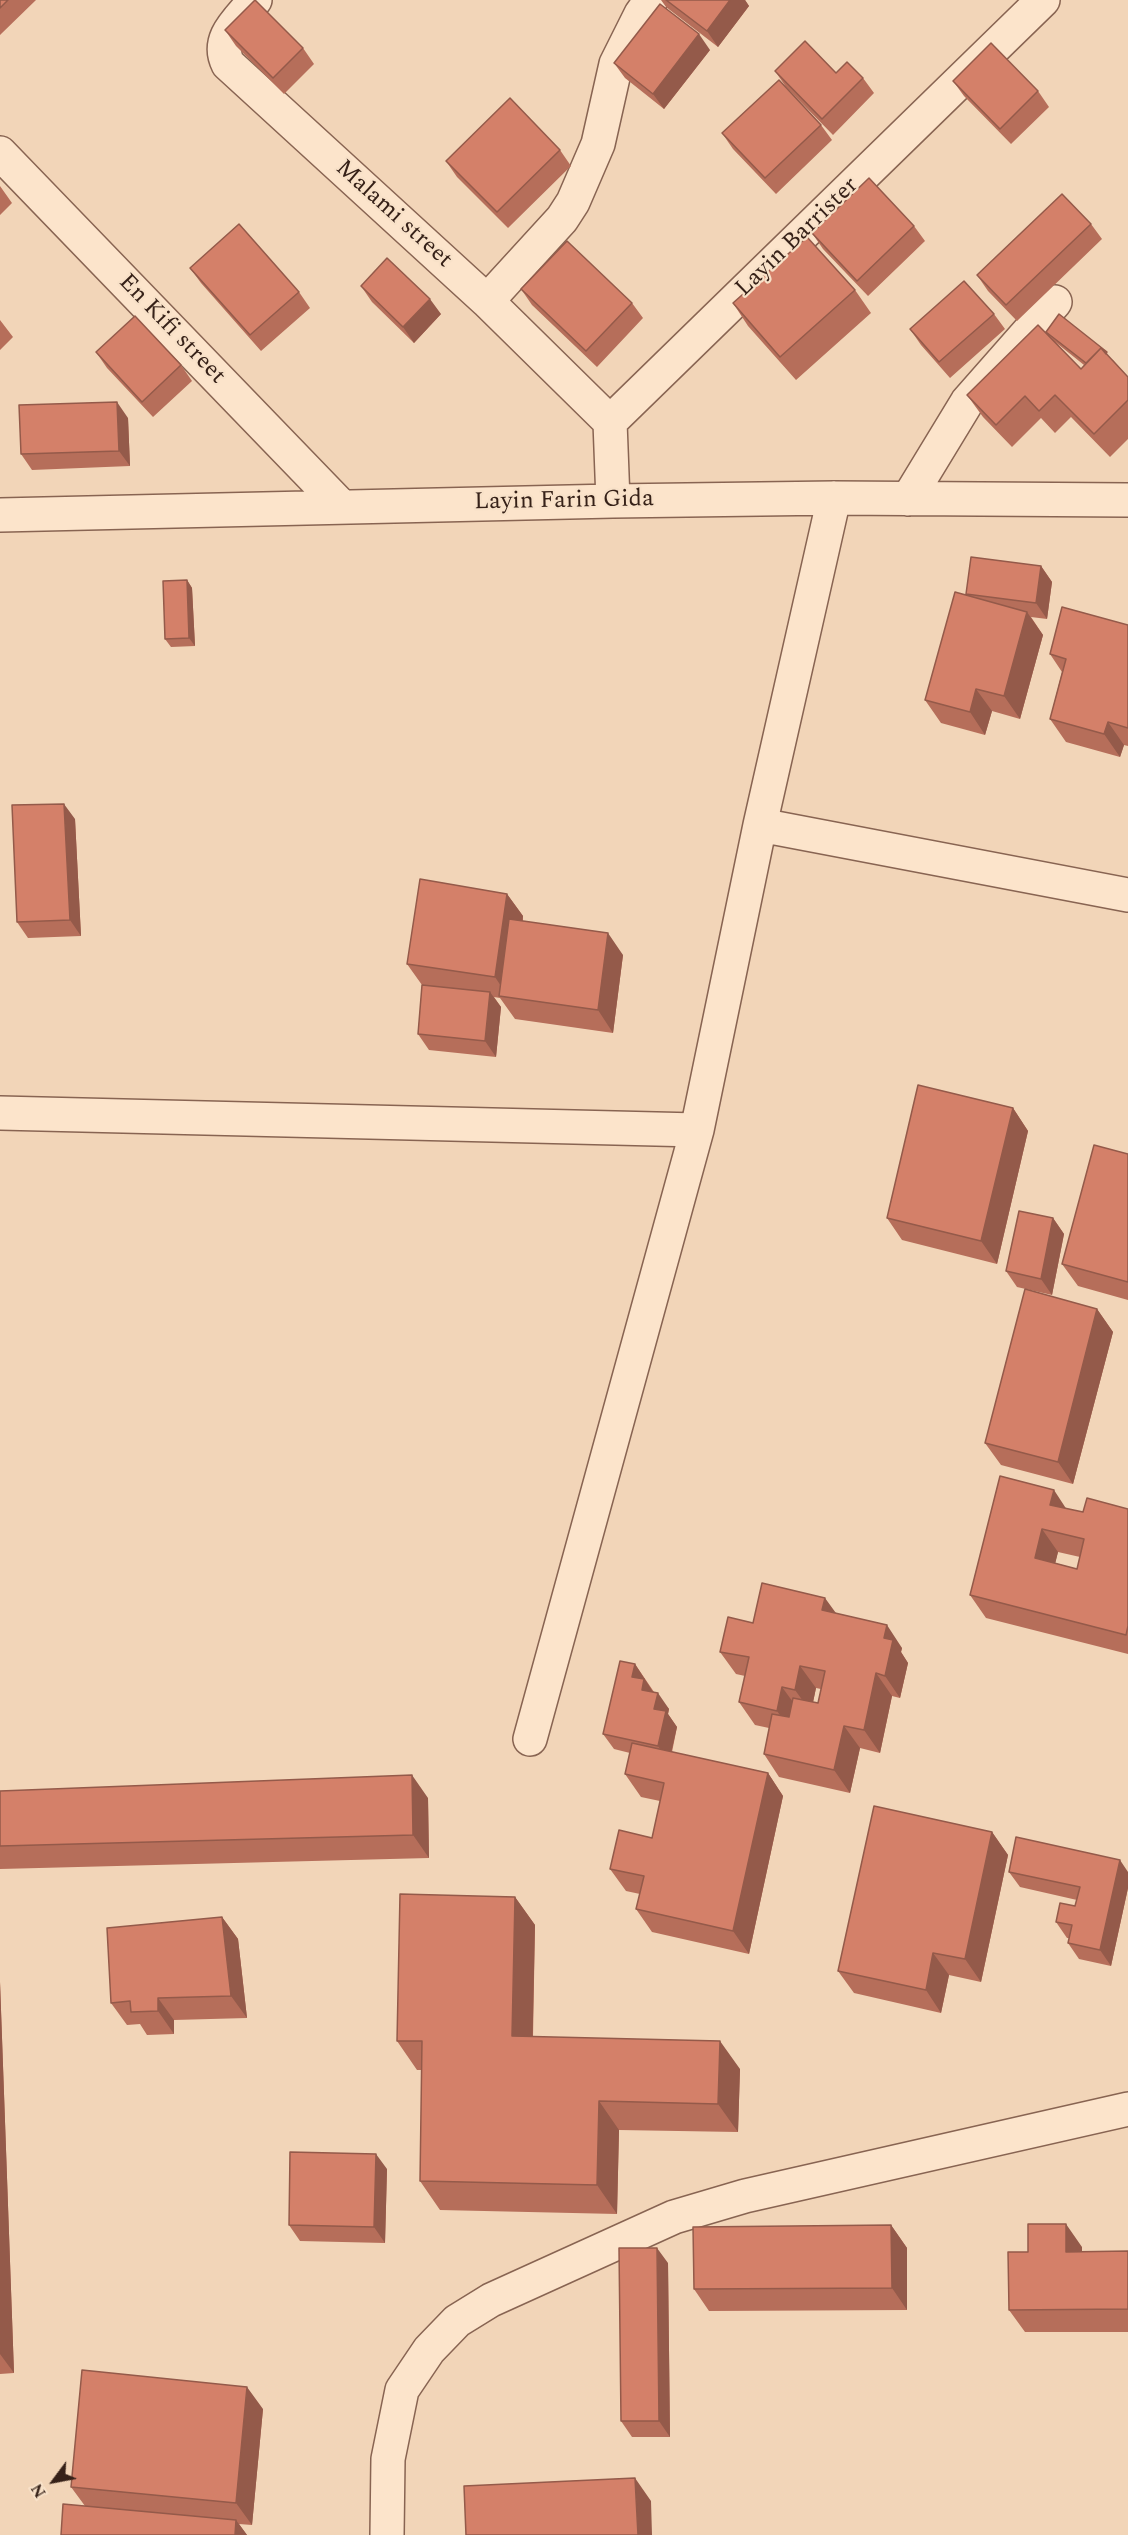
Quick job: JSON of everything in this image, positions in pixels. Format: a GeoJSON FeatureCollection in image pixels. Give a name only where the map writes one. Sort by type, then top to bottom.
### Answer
{"type":"FeatureCollection","features":[{"type":"Feature","properties":{"kind":"street","name":"Malami street"},"geometry":{"type":"LineString","coordinates":[[255,0],[225,38],[222,52],[228,64],[487,301],[610,422]]}},
{"type":"Feature","properties":{"kind":"street"},"geometry":{"type":"LineString","coordinates":[[487,301],[562,219],[573,202],[598,144],[616,64],[651,0]]}},
{"type":"Feature","properties":{"kind":"street","name":"Layin Barrister"},"geometry":{"type":"LineString","coordinates":[[610,422],[1042,0]]}},
{"type":"Feature","properties":{"kind":"street","name":"En Kifi street"},"geometry":{"type":"LineString","coordinates":[[0,153],[342,507]]}},
{"type":"Feature","properties":{"kind":"street"},"geometry":{"type":"LineString","coordinates":[[908,499],[967,402],[1055,302]]}},
{"type":"Feature","properties":{"kind":"street"},"geometry":{"type":"LineString","coordinates":[[610,422],[613,501]]}},
{"type":"Feature","properties":{"kind":"street"},"geometry":{"type":"LineString","coordinates":[[530,1739],[697,1131],[760,825],[834,498]]}},
{"type":"Feature","properties":{"kind":"street","name":"Layin Farin Gida"},"geometry":{"type":"LineString","coordinates":[[0,515],[834,498],[1128,500]]}},
{"type":"Feature","properties":{"kind":"street"},"geometry":{"type":"LineString","coordinates":[[760,825],[1128,895]]}},
{"type":"Feature","properties":{"kind":"street"},"geometry":{"type":"LineString","coordinates":[[0,1113],[697,1131]]}},
{"type":"Feature","properties":{"kind":"street"},"geometry":{"type":"LineString","coordinates":[[387,2535],[388,2459],[402,2390],[429,2350],[457,2321],[491,2300],[674,2217],[745,2196],[1128,2109]]}},
{"type":"Feature","properties":{"kind":"building"},"geometry":{"type":"Polygon","coordinates":[[[0,0],[8,0],[0,8],[0,0]]]}},
{"type":"Feature","properties":{"kind":"building"},"geometry":{"type":"Polygon","coordinates":[[[255,0],[303,48],[273,78],[225,30],[255,0]]]}},
{"type":"Feature","properties":{"kind":"building"},"geometry":{"type":"Polygon","coordinates":[[[666,0],[730,0],[707,31],[666,0]]]}},
{"type":"Feature","properties":{"kind":"building"},"geometry":{"type":"Polygon","coordinates":[[[660,4],[699,34],[653,94],[614,63],[660,4]]]}},
{"type":"Feature","properties":{"kind":"building"},"geometry":{"type":"Polygon","coordinates":[[[805,41],[836,73],[847,62],[863,78],[822,119],[775,71],[805,41]]]}},
{"type":"Feature","properties":{"kind":"building"},"geometry":{"type":"Polygon","coordinates":[[[991,43],[1038,91],[1000,129],[953,81],[991,43]]]}},
{"type":"Feature","properties":{"kind":"building"},"geometry":{"type":"Polygon","coordinates":[[[779,80],[821,125],[765,178],[722,133],[779,80]]]}},
{"type":"Feature","properties":{"kind":"building"},"geometry":{"type":"Polygon","coordinates":[[[510,98],[560,150],[497,212],[446,161],[510,98]]]}},
{"type":"Feature","properties":{"kind":"building"},"geometry":{"type":"Polygon","coordinates":[[[869,178],[914,226],[857,281],[812,233],[869,178]]]}},
{"type":"Feature","properties":{"kind":"building"},"geometry":{"type":"Polygon","coordinates":[[[1062,194],[1091,224],[1006,305],[977,275],[1062,194]]]}},
{"type":"Feature","properties":{"kind":"building"},"geometry":{"type":"Polygon","coordinates":[[[239,224],[299,292],[250,335],[190,268],[239,224]]]}},
{"type":"Feature","properties":{"kind":"building"},"geometry":{"type":"Polygon","coordinates":[[[807,237],[855,290],[780,357],[733,303],[807,237]]]}},
{"type":"Feature","properties":{"kind":"building"},"geometry":{"type":"Polygon","coordinates":[[[567,241],[632,303],[586,351],[521,289],[567,241]]]}},
{"type":"Feature","properties":{"kind":"building"},"geometry":{"type":"Polygon","coordinates":[[[387,258],[430,299],[403,327],[361,286],[387,258]]]}},
{"type":"Feature","properties":{"kind":"building"},"geometry":{"type":"Polygon","coordinates":[[[964,281],[994,314],[939,362],[910,329],[964,281]]]}},
{"type":"Feature","properties":{"kind":"building"},"geometry":{"type":"Polygon","coordinates":[[[1059,314],[1107,352],[1106,354],[1101,348],[1086,363],[1046,332],[1059,314]]]}},
{"type":"Feature","properties":{"kind":"building"},"geometry":{"type":"Polygon","coordinates":[[[135,316],[181,365],[142,402],[96,352],[135,316]]]}},
{"type":"Feature","properties":{"kind":"building"},"geometry":{"type":"Polygon","coordinates":[[[1038,325],[1081,369],[1101,348],[1128,377],[1128,400],[1094,434],[1055,395],[1039,411],[1025,396],[996,425],[967,395],[1038,325]]]}},
{"type":"Feature","properties":{"kind":"building"},"geometry":{"type":"Polygon","coordinates":[[[117,402],[119,451],[21,454],[19,405],[117,402]]]}},
{"type":"Feature","properties":{"kind":"building"},"geometry":{"type":"Polygon","coordinates":[[[971,557],[1041,566],[1036,603],[966,594],[971,557]]]}},
{"type":"Feature","properties":{"kind":"building"},"geometry":{"type":"Polygon","coordinates":[[[187,580],[189,638],[165,639],[163,581],[187,580]]]}},
{"type":"Feature","properties":{"kind":"building"},"geometry":{"type":"Polygon","coordinates":[[[955,592],[1027,612],[1004,696],[976,689],[970,712],[925,700],[955,592]]]}},
{"type":"Feature","properties":{"kind":"building"},"geometry":{"type":"Polygon","coordinates":[[[1062,607],[1128,625],[1128,728],[1108,722],[1104,734],[1050,719],[1066,659],[1050,654],[1062,607]]]}},
{"type":"Feature","properties":{"kind":"building"},"geometry":{"type":"Polygon","coordinates":[[[64,804],[70,920],[17,922],[12,805],[64,804]]]}},
{"type":"Feature","properties":{"kind":"building"},"geometry":{"type":"Polygon","coordinates":[[[420,879],[507,894],[495,977],[407,964],[420,879]]]}},
{"type":"Feature","properties":{"kind":"building"},"geometry":{"type":"Polygon","coordinates":[[[509,919],[608,933],[598,1010],[499,996],[509,919]]]}},
{"type":"Feature","properties":{"kind":"building"},"geometry":{"type":"Polygon","coordinates":[[[422,985],[490,992],[485,1041],[418,1034],[422,985]]]}},
{"type":"Feature","properties":{"kind":"building"},"geometry":{"type":"Polygon","coordinates":[[[918,1085],[1013,1108],[981,1241],[887,1218],[918,1085]]]}},
{"type":"Feature","properties":{"kind":"building"},"geometry":{"type":"Polygon","coordinates":[[[1094,1145],[1128,1154],[1128,1282],[1062,1264],[1094,1145]]]}},
{"type":"Feature","properties":{"kind":"building"},"geometry":{"type":"Polygon","coordinates":[[[1019,1211],[1053,1218],[1041,1279],[1006,1271],[1019,1211]]]}},
{"type":"Feature","properties":{"kind":"building"},"geometry":{"type":"Polygon","coordinates":[[[1025,1289],[1097,1309],[1058,1462],[985,1443],[1025,1289]]]}},
{"type":"Feature","properties":{"kind":"building"},"geometry":{"type":"Polygon","coordinates":[[[1000,1476],[1054,1490],[1050,1505],[1083,1512],[1087,1498],[1128,1509],[1128,1626],[1126,1635],[970,1595],[1000,1476]],[[1042,1529],[1035,1558],[1077,1569],[1084,1539],[1042,1529]]]}},
{"type":"Feature","properties":{"kind":"building"},"geometry":{"type":"Polygon","coordinates":[[[762,1583],[825,1598],[822,1610],[887,1625],[884,1638],[893,1640],[885,1676],[876,1673],[864,1730],[844,1726],[834,1770],[764,1754],[772,1714],[789,1717],[793,1698],[818,1703],[825,1671],[800,1666],[795,1690],[782,1687],[777,1711],[739,1702],[749,1657],[720,1652],[728,1617],[753,1623],[762,1583]]]}},
{"type":"Feature","properties":{"kind":"building"},"geometry":{"type":"Polygon","coordinates":[[[620,1661],[635,1664],[632,1677],[644,1679],[642,1690],[658,1693],[654,1709],[666,1711],[658,1746],[603,1734],[620,1661]]]}},
{"type":"Feature","properties":{"kind":"building"},"geometry":{"type":"Polygon","coordinates":[[[632,1743],[768,1773],[733,1931],[636,1909],[644,1876],[610,1869],[619,1830],[652,1838],[664,1783],[625,1774],[632,1743]]]}},
{"type":"Feature","properties":{"kind":"building"},"geometry":{"type":"Polygon","coordinates":[[[412,1775],[413,1835],[0,1846],[0,1791],[412,1775]]]}},
{"type":"Feature","properties":{"kind":"building"},"geometry":{"type":"Polygon","coordinates":[[[874,1806],[992,1832],[965,1959],[933,1953],[926,1990],[838,1971],[874,1806]]]}},
{"type":"Feature","properties":{"kind":"building"},"geometry":{"type":"Polygon","coordinates":[[[1016,1837],[1120,1860],[1100,1950],[1068,1943],[1072,1925],[1056,1922],[1060,1903],[1075,1906],[1080,1887],[1009,1872],[1016,1837]]]}},
{"type":"Feature","properties":{"kind":"building"},"geometry":{"type":"Polygon","coordinates":[[[400,1894],[515,1897],[512,2036],[720,2041],[718,2104],[599,2101],[597,2185],[420,2181],[422,2041],[397,2041],[400,1894]]]}},
{"type":"Feature","properties":{"kind":"building"},"geometry":{"type":"Polygon","coordinates":[[[222,1917],[231,1996],[158,1998],[158,2011],[131,2012],[130,2001],[111,2003],[107,1928],[222,1917]]]}},
{"type":"Feature","properties":{"kind":"building"},"geometry":{"type":"Polygon","coordinates":[[[290,2152],[376,2154],[374,2227],[289,2225],[290,2152]]]}},
{"type":"Feature","properties":{"kind":"building"},"geometry":{"type":"Polygon","coordinates":[[[1028,2224],[1066,2224],[1066,2252],[1128,2251],[1128,2309],[1009,2310],[1008,2252],[1028,2252],[1028,2224]]]}},
{"type":"Feature","properties":{"kind":"building"},"geometry":{"type":"Polygon","coordinates":[[[891,2225],[892,2288],[694,2289],[693,2227],[891,2225]]]}},
{"type":"Feature","properties":{"kind":"building"},"geometry":{"type":"Polygon","coordinates":[[[619,2248],[657,2248],[659,2421],[621,2421],[619,2248]]]}},
{"type":"Feature","properties":{"kind":"building"},"geometry":{"type":"Polygon","coordinates":[[[82,2370],[247,2387],[236,2503],[71,2487],[82,2370]]]}},
{"type":"Feature","properties":{"kind":"building"},"geometry":{"type":"Polygon","coordinates":[[[635,2478],[638,2535],[466,2535],[464,2486],[635,2478]]]}},
{"type":"Feature","properties":{"kind":"building"},"geometry":{"type":"Polygon","coordinates":[[[63,2504],[236,2520],[235,2535],[61,2535],[63,2504]]]}}]}
